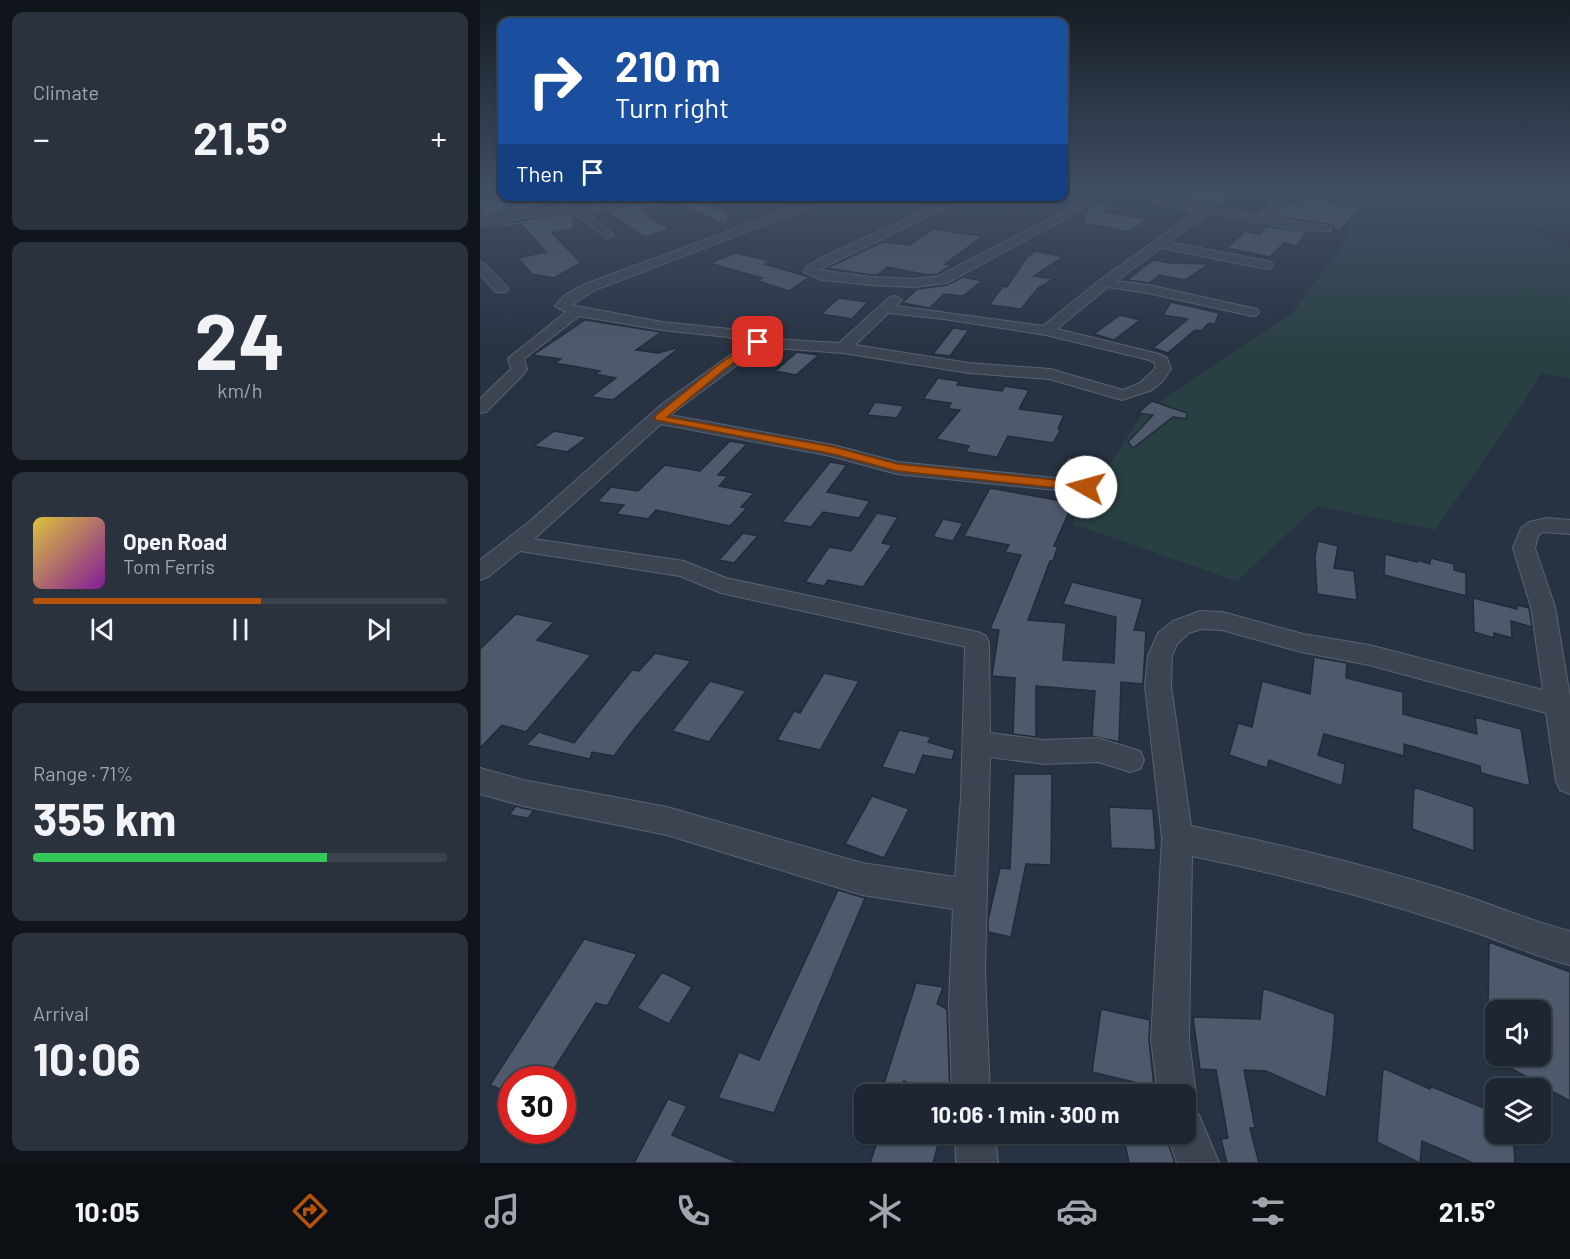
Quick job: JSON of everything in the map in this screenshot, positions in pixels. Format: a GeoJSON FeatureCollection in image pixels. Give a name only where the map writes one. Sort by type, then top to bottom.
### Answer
{"type":"FeatureCollection","features":[{"type":"Feature","properties":{"kind":"street"},"geometry":{"type":"LineString","coordinates":[[702,245],[590,287],[562,306],[576,311],[663,326],[730,333],[758,342],[843,348],[969,368],[1050,374],[1122,395],[1129,394],[1157,380],[1163,369],[1162,361],[1154,357],[1046,330],[885,309]]}},
{"type":"Feature","properties":{"kind":"street"},"geometry":{"type":"LineString","coordinates":[[859,245],[827,260],[811,269],[810,272],[822,276],[914,283],[948,278],[1008,245]]}},
{"type":"Feature","properties":{"kind":"street"},"geometry":{"type":"LineString","coordinates":[[1046,330],[1105,283],[1158,245]]}},
{"type":"Feature","properties":{"kind":"street"},"geometry":{"type":"LineString","coordinates":[[1166,245],[1267,265]]}},
{"type":"Feature","properties":{"kind":"street"},"geometry":{"type":"LineString","coordinates":[[480,266],[501,289]]}},
{"type":"Feature","properties":{"kind":"street"},"geometry":{"type":"LineString","coordinates":[[843,348],[914,283]]}},
{"type":"Feature","properties":{"kind":"street"},"geometry":{"type":"LineString","coordinates":[[1105,283],[1252,312]]}},
{"type":"Feature","properties":{"kind":"street"},"geometry":{"type":"LineString","coordinates":[[480,408],[517,372],[519,369],[516,359],[576,311]]}},
{"type":"Feature","properties":{"kind":"street"},"geometry":{"type":"LineString","coordinates":[[480,572],[536,527],[659,418],[722,367],[758,342]]}},
{"type":"Feature","properties":{"kind":"street"},"geometry":{"type":"LineString","coordinates":[[659,418],[834,451],[891,467],[1086,487]]}},
{"type":"Feature","properties":{"kind":"street"},"geometry":{"type":"LineString","coordinates":[[1570,527],[1547,525],[1536,527],[1528,533],[1524,548],[1543,607],[1570,780]]}},
{"type":"Feature","properties":{"kind":"street"},"geometry":{"type":"LineString","coordinates":[[514,543],[684,569],[721,585],[969,638],[977,643],[973,849],[969,895],[968,1057],[970,1084]]}},
{"type":"Feature","properties":{"kind":"street"},"geometry":{"type":"LineString","coordinates":[[1176,1084],[1170,1040],[1177,838],[1158,686],[1160,656],[1167,639],[1181,627],[1200,620],[1222,621],[1281,636],[1301,644],[1369,655],[1558,705]]}},
{"type":"Feature","properties":{"kind":"street"},"geometry":{"type":"LineString","coordinates":[[975,743],[1044,752],[1098,750],[1130,760]]}},
{"type":"Feature","properties":{"kind":"street"},"geometry":{"type":"LineString","coordinates":[[480,781],[523,793],[667,821],[862,879],[969,895]]}},
{"type":"Feature","properties":{"kind":"street"},"geometry":{"type":"LineString","coordinates":[[1177,838],[1238,850],[1450,907],[1551,944],[1570,948]]}},
{"type":"Feature","properties":{"kind":"street"},"geometry":{"type":"LineString","coordinates":[[976,1144],[977,1163]]}},
{"type":"Feature","properties":{"kind":"street"},"geometry":{"type":"LineString","coordinates":[[1191,1144],[1198,1163]]}},
{"type":"Feature","properties":{"kind":"green space"},"geometry":{"type":"Polygon","coordinates":[[[1342,245],[1562,245],[1570,250],[1570,378],[1540,374],[1524,402],[1435,530],[1317,506],[1237,581],[1072,524],[1142,414],[1293,312],[1342,245]]]}},
{"type":"Feature","properties":{"kind":"building"},"geometry":{"type":"Polygon","coordinates":[[[540,245],[564,245],[581,263],[554,278],[532,274],[518,258],[546,252],[540,245]]]}},
{"type":"Feature","properties":{"kind":"building"},"geometry":{"type":"Polygon","coordinates":[[[876,245],[970,245],[945,264],[952,265],[938,274],[928,275],[887,267],[878,275],[871,275],[827,268],[876,245]]]}},
{"type":"Feature","properties":{"kind":"building"},"geometry":{"type":"Polygon","coordinates":[[[1230,245],[1282,245],[1270,257],[1227,248],[1230,245]]]}},
{"type":"Feature","properties":{"kind":"building"},"geometry":{"type":"Polygon","coordinates":[[[1036,251],[1063,257],[1034,276],[1054,279],[1038,288],[1021,309],[989,305],[1003,286],[1007,287],[1027,257],[1036,251]]]}},
{"type":"Feature","properties":{"kind":"building"},"geometry":{"type":"Polygon","coordinates":[[[736,253],[771,261],[765,264],[809,277],[789,291],[758,281],[762,278],[709,263],[736,253]]]}},
{"type":"Feature","properties":{"kind":"building"},"geometry":{"type":"Polygon","coordinates":[[[1153,260],[1209,264],[1185,280],[1159,275],[1150,283],[1127,280],[1153,260]]]}},
{"type":"Feature","properties":{"kind":"building"},"geometry":{"type":"Polygon","coordinates":[[[963,277],[982,281],[963,296],[944,294],[930,308],[902,303],[917,289],[947,285],[963,277]]]}},
{"type":"Feature","properties":{"kind":"building"},"geometry":{"type":"Polygon","coordinates":[[[839,298],[868,302],[852,319],[821,314],[839,298]]]}},
{"type":"Feature","properties":{"kind":"building"},"geometry":{"type":"Polygon","coordinates":[[[1171,302],[1219,313],[1215,324],[1209,323],[1201,331],[1195,330],[1168,353],[1153,348],[1188,319],[1163,315],[1171,302]]]}},
{"type":"Feature","properties":{"kind":"building"},"geometry":{"type":"Polygon","coordinates":[[[1120,315],[1140,320],[1114,340],[1094,334],[1120,315]]]}},
{"type":"Feature","properties":{"kind":"building"},"geometry":{"type":"Polygon","coordinates":[[[585,320],[661,332],[636,350],[658,353],[680,347],[613,400],[591,397],[616,378],[595,374],[600,371],[555,363],[561,359],[533,355],[585,320]]]}},
{"type":"Feature","properties":{"kind":"building"},"geometry":{"type":"Polygon","coordinates":[[[953,328],[969,330],[950,356],[933,354],[953,328]]]}},
{"type":"Feature","properties":{"kind":"building"},"geometry":{"type":"Polygon","coordinates":[[[797,352],[819,355],[796,375],[775,371],[797,352]]]}},
{"type":"Feature","properties":{"kind":"building"},"geometry":{"type":"Polygon","coordinates":[[[938,378],[959,381],[957,385],[1002,391],[1005,386],[1029,390],[1019,409],[1064,415],[1058,429],[1061,429],[1053,443],[1008,436],[997,457],[966,452],[969,446],[936,439],[960,410],[948,409],[951,403],[923,399],[938,378]]]}},
{"type":"Feature","properties":{"kind":"building"},"geometry":{"type":"Polygon","coordinates":[[[1152,401],[1187,413],[1186,419],[1173,417],[1133,448],[1128,442],[1153,415],[1138,413],[1152,401]]]}},
{"type":"Feature","properties":{"kind":"building"},"geometry":{"type":"Polygon","coordinates":[[[875,402],[904,406],[897,418],[867,415],[875,402]]]}},
{"type":"Feature","properties":{"kind":"building"},"geometry":{"type":"Polygon","coordinates":[[[554,431],[587,437],[567,452],[534,446],[554,431]]]}},
{"type":"Feature","properties":{"kind":"building"},"geometry":{"type":"Polygon","coordinates":[[[730,441],[747,444],[718,475],[728,476],[719,486],[754,493],[741,507],[747,508],[730,526],[656,510],[648,519],[616,514],[624,505],[597,502],[611,487],[638,491],[665,465],[700,471],[730,441]]]}},
{"type":"Feature","properties":{"kind":"building"},"geometry":{"type":"Polygon","coordinates":[[[1068,457],[1085,460],[1084,473],[1062,469],[1068,457]]]}},
{"type":"Feature","properties":{"kind":"building"},"geometry":{"type":"Polygon","coordinates":[[[830,462],[847,465],[827,492],[870,501],[859,518],[823,512],[811,527],[782,522],[830,462]]]}},
{"type":"Feature","properties":{"kind":"building"},"geometry":{"type":"Polygon","coordinates":[[[990,488],[1073,503],[1054,546],[1058,546],[1053,561],[1050,561],[1028,620],[1066,623],[1063,660],[1114,663],[1116,617],[1063,604],[1072,582],[1143,599],[1134,630],[1146,631],[1143,684],[1121,682],[1119,742],[1092,736],[1095,691],[1036,686],[1036,737],[1013,734],[1015,678],[992,676],[999,630],[990,629],[1021,555],[1005,552],[1009,545],[964,536],[990,488]]]}},
{"type":"Feature","properties":{"kind":"building"},"geometry":{"type":"Polygon","coordinates":[[[877,513],[898,517],[882,543],[892,545],[863,587],[828,580],[824,586],[805,582],[829,547],[851,551],[877,513]]]}},
{"type":"Feature","properties":{"kind":"building"},"geometry":{"type":"Polygon","coordinates":[[[943,519],[963,523],[953,541],[933,537],[943,519]]]}},
{"type":"Feature","properties":{"kind":"building"},"geometry":{"type":"Polygon","coordinates":[[[743,533],[758,536],[734,563],[719,560],[743,533]]]}},
{"type":"Feature","properties":{"kind":"building"},"geometry":{"type":"Polygon","coordinates":[[[1318,541],[1338,546],[1334,568],[1354,571],[1357,600],[1317,594],[1315,556],[1318,541]]]}},
{"type":"Feature","properties":{"kind":"building"},"geometry":{"type":"Polygon","coordinates":[[[1385,554],[1430,564],[1431,558],[1454,564],[1454,570],[1466,573],[1466,596],[1384,575],[1385,554]]]}},
{"type":"Feature","properties":{"kind":"building"},"geometry":{"type":"Polygon","coordinates":[[[1473,598],[1517,609],[1517,605],[1529,608],[1532,627],[1511,621],[1512,638],[1494,633],[1494,638],[1474,632],[1473,598]]]}},
{"type":"Feature","properties":{"kind":"building"},"geometry":{"type":"Polygon","coordinates":[[[516,614],[554,622],[537,640],[591,655],[526,732],[502,725],[480,748],[480,649],[516,614]]]}},
{"type":"Feature","properties":{"kind":"building"},"geometry":{"type":"Polygon","coordinates":[[[655,653],[691,661],[614,756],[592,752],[590,759],[526,745],[539,732],[574,743],[632,670],[639,671],[655,653]]]}},
{"type":"Feature","properties":{"kind":"building"},"geometry":{"type":"Polygon","coordinates":[[[1314,657],[1347,663],[1346,678],[1403,692],[1403,714],[1477,734],[1475,717],[1521,729],[1530,786],[1481,773],[1480,766],[1404,744],[1404,756],[1324,734],[1318,755],[1345,764],[1342,786],[1269,760],[1267,768],[1229,755],[1238,723],[1252,727],[1262,681],[1310,694],[1314,657]]]}},
{"type":"Feature","properties":{"kind":"building"},"geometry":{"type":"Polygon","coordinates":[[[824,673],[859,681],[820,750],[777,740],[794,711],[800,713],[824,673]]]}},
{"type":"Feature","properties":{"kind":"building"},"geometry":{"type":"Polygon","coordinates":[[[710,681],[746,691],[709,742],[672,731],[710,681]]]}},
{"type":"Feature","properties":{"kind":"building"},"geometry":{"type":"Polygon","coordinates":[[[899,730],[931,737],[928,742],[955,750],[952,760],[923,755],[915,775],[882,767],[899,730]]]}},
{"type":"Feature","properties":{"kind":"building"},"geometry":{"type":"Polygon","coordinates":[[[1014,774],[1052,774],[1051,865],[1026,864],[1011,937],[988,932],[988,920],[1000,868],[1010,869],[1014,774]]]}},
{"type":"Feature","properties":{"kind":"building"},"geometry":{"type":"Polygon","coordinates":[[[1414,787],[1474,807],[1474,851],[1412,829],[1414,787]]]}},
{"type":"Feature","properties":{"kind":"building"},"geometry":{"type":"Polygon","coordinates":[[[872,796],[909,809],[884,858],[845,844],[872,796]]]}},
{"type":"Feature","properties":{"kind":"building"},"geometry":{"type":"Polygon","coordinates":[[[516,806],[534,810],[528,818],[509,815],[516,806]]]}},
{"type":"Feature","properties":{"kind":"building"},"geometry":{"type":"Polygon","coordinates":[[[1109,807],[1153,809],[1156,850],[1111,848],[1109,807]]]}},
{"type":"Feature","properties":{"kind":"building"},"geometry":{"type":"Polygon","coordinates":[[[838,890],[865,898],[774,1113],[718,1098],[739,1052],[759,1060],[838,890]]]}},
{"type":"Feature","properties":{"kind":"building"},"geometry":{"type":"Polygon","coordinates":[[[584,939],[637,954],[607,1006],[596,1003],[556,1066],[502,1066],[584,939]]]}},
{"type":"Feature","properties":{"kind":"building"},"geometry":{"type":"Polygon","coordinates":[[[1489,942],[1570,972],[1570,1101],[1551,1090],[1551,1078],[1529,1078],[1507,1066],[1551,1066],[1551,1000],[1488,1000],[1489,942]]]}},
{"type":"Feature","properties":{"kind":"building"},"geometry":{"type":"Polygon","coordinates":[[[662,972],[692,987],[669,1024],[637,1008],[662,972]]]}},
{"type":"Feature","properties":{"kind":"building"},"geometry":{"type":"Polygon","coordinates":[[[916,983],[943,987],[937,1004],[947,1009],[950,1084],[912,1084],[904,1081],[902,1084],[884,1084],[916,983]]]}},
{"type":"Feature","properties":{"kind":"building"},"geometry":{"type":"Polygon","coordinates":[[[1263,988],[1335,1014],[1326,1098],[1266,1071],[1244,1070],[1255,1128],[1250,1128],[1259,1163],[1227,1163],[1221,1139],[1228,1138],[1216,1070],[1200,1069],[1193,1017],[1260,1019],[1263,988]]]}},
{"type":"Feature","properties":{"kind":"building"},"geometry":{"type":"Polygon","coordinates":[[[1101,1009],[1150,1020],[1149,1040],[1154,1084],[1142,1084],[1092,1072],[1101,1009]]]}},
{"type":"Feature","properties":{"kind":"building"},"geometry":{"type":"Polygon","coordinates":[[[1383,1068],[1430,1089],[1430,1086],[1485,1108],[1485,1144],[1514,1144],[1515,1163],[1473,1163],[1422,1141],[1420,1163],[1377,1142],[1383,1068]]]}},
{"type":"Feature","properties":{"kind":"building"},"geometry":{"type":"Polygon","coordinates":[[[498,1073],[498,1088],[490,1085],[498,1073]]]}},
{"type":"Feature","properties":{"kind":"building"},"geometry":{"type":"Polygon","coordinates":[[[668,1099],[687,1106],[672,1135],[739,1163],[634,1163],[668,1099]]]}},
{"type":"Feature","properties":{"kind":"building"},"geometry":{"type":"Polygon","coordinates":[[[877,1144],[938,1144],[933,1163],[870,1163],[877,1144]]]}},
{"type":"Feature","properties":{"kind":"building"},"geometry":{"type":"Polygon","coordinates":[[[1125,1144],[1168,1144],[1175,1163],[1129,1163],[1125,1144]]]}},
{"type":"Feature","properties":{"kind":"route"},"geometry":{"type":"LineString","coordinates":[[758,342],[668,408],[659,418],[834,451],[897,468],[1086,487]]}}]}
